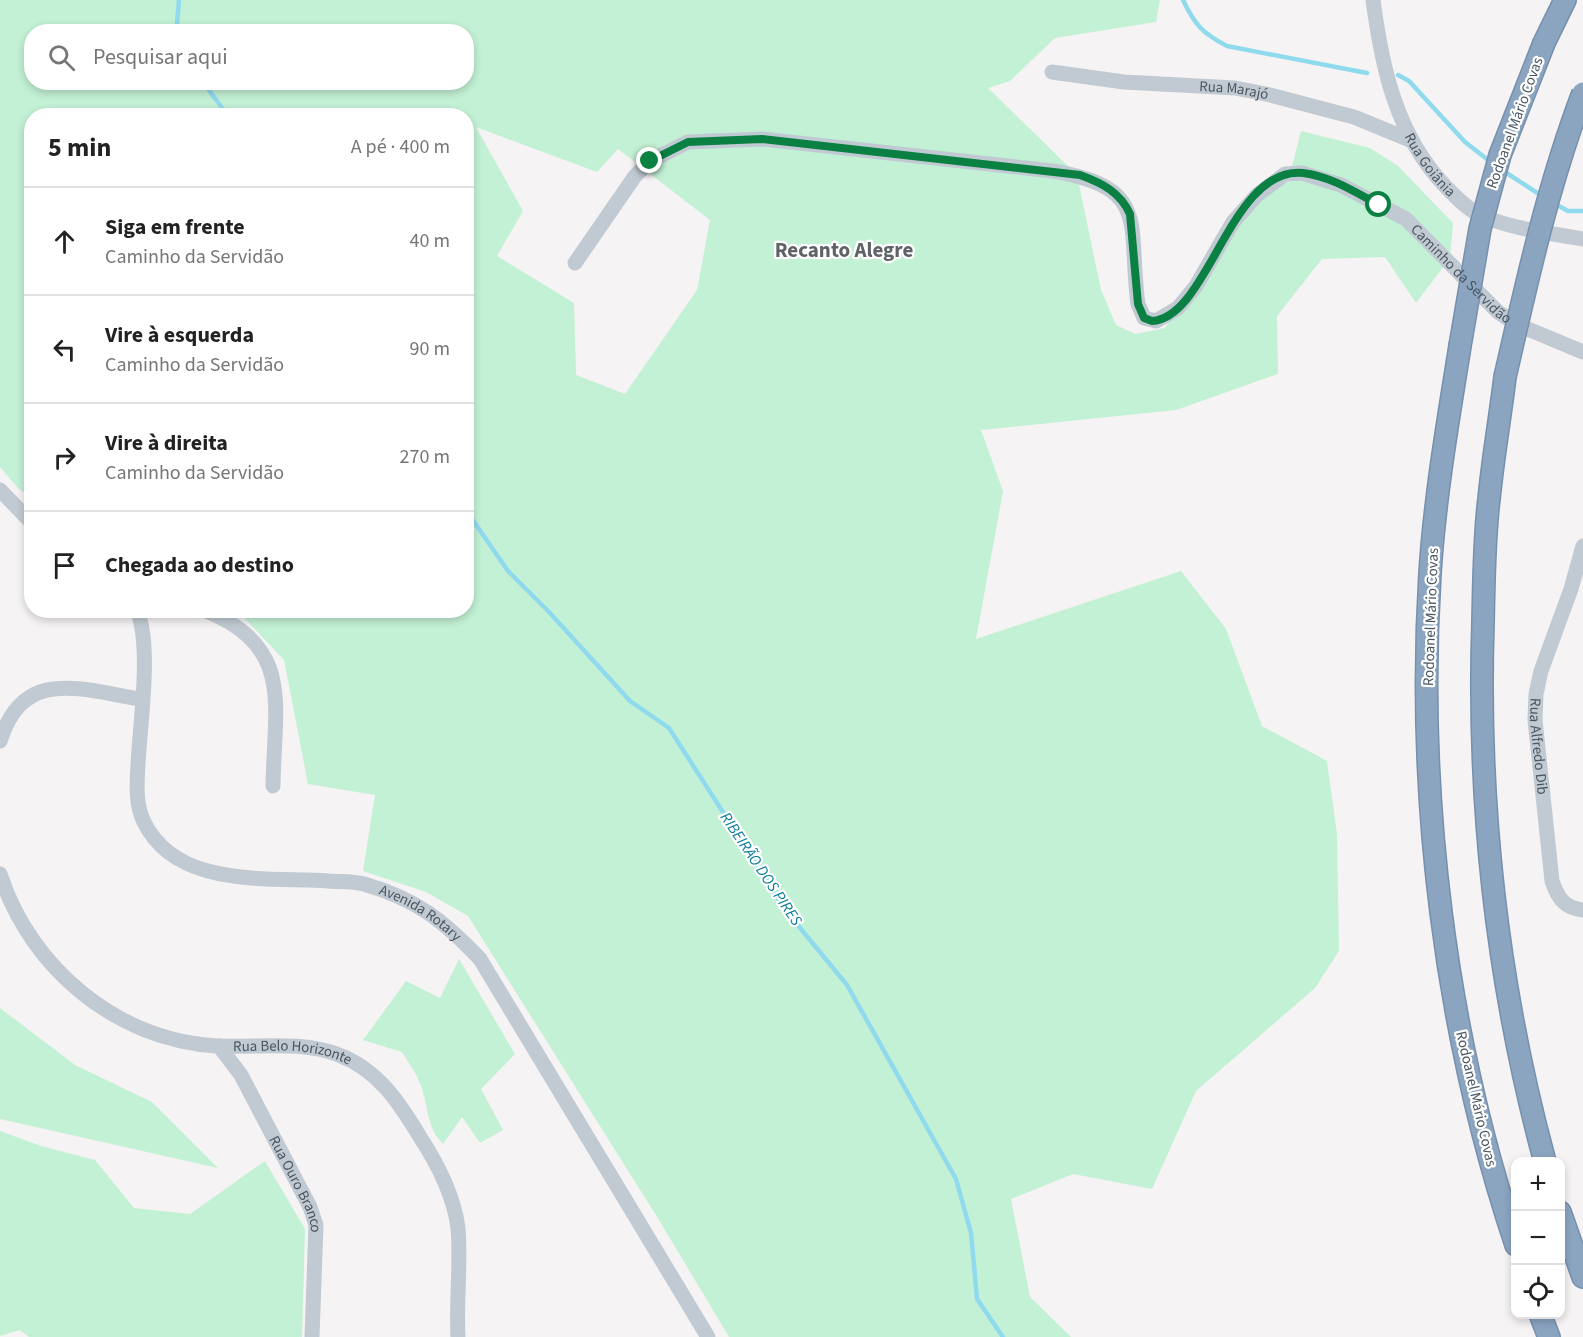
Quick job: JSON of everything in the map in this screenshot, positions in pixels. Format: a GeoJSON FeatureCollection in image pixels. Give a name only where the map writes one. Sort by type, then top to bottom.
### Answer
{"type":"FeatureCollection","features":[{"type":"Feature","properties":{"kind":"highway","name":"Rodoanel Mário Covas"},"geometry":{"type":"LineString","coordinates":[[1511,1232],[1478,1121],[1458,1023],[1444,937],[1430,771],[1428,670],[1430,574],[1438,488],[1482,218],[1500,155],[1544,43],[1565,0]]}},
{"type":"Feature","properties":{"kind":"highway"},"geometry":{"type":"LineString","coordinates":[[1544,1157],[1510,1012],[1494,914],[1484,786],[1481,681],[1488,500],[1505,377],[1536,241],[1554,178],[1583,93]]}},
{"type":"Feature","properties":{"kind":"highway"},"geometry":{"type":"LineString","coordinates":[[1565,1226],[1583,1277]]}},
{"type":"Feature","properties":{"kind":"highway"},"geometry":{"type":"LineString","coordinates":[[1542,1319],[1549,1337]]}},
{"type":"Feature","properties":{"kind":"street","name":"Rua Goiânia"},"geometry":{"type":"LineString","coordinates":[[1373,0],[1388,85],[1410,140],[1439,179],[1478,214],[1506,225],[1583,239]]}},
{"type":"Feature","properties":{"kind":"street","name":"Rua Marajó"},"geometry":{"type":"LineString","coordinates":[[1052,72],[1124,82],[1235,88],[1354,117],[1410,140]]}},
{"type":"Feature","properties":{"kind":"street","name":"Caminho da Servidão"},"geometry":{"type":"LineString","coordinates":[[575,263],[635,176],[650,161],[688,142],[762,139],[1053,171],[1095,180],[1117,195],[1130,214],[1138,304],[1144,318],[1156,321],[1178,308],[1196,286],[1233,222],[1257,195],[1272,181],[1285,174],[1302,173],[1341,185],[1406,219],[1498,312],[1516,324],[1583,352]]}},
{"type":"Feature","properties":{"kind":"street"},"geometry":{"type":"LineString","coordinates":[[0,490],[24,515]]}},
{"type":"Feature","properties":{"kind":"street","name":"Rua Alfredo Dib"},"geometry":{"type":"LineString","coordinates":[[1583,546],[1571,589],[1540,671],[1535,720],[1552,881],[1561,902],[1583,910]]}},
{"type":"Feature","properties":{"kind":"street","name":"Avenida Rotary"},"geometry":{"type":"LineString","coordinates":[[140,618],[145,650],[137,791],[143,821],[159,844],[183,864],[217,874],[361,883],[407,899],[448,926],[480,959],[708,1337]]}},
{"type":"Feature","properties":{"kind":"street"},"geometry":{"type":"LineString","coordinates":[[220,618],[237,626],[254,641],[267,658],[274,679],[273,786]]}},
{"type":"Feature","properties":{"kind":"street"},"geometry":{"type":"LineString","coordinates":[[0,741],[6,721],[27,696],[58,687],[141,699]]}},
{"type":"Feature","properties":{"kind":"street","name":"Rua Belo Horizonte"},"geometry":{"type":"LineString","coordinates":[[0,874],[10,904],[38,951],[74,988],[134,1026],[186,1043],[219,1046],[309,1047],[339,1055],[368,1070],[387,1086],[429,1151],[449,1193],[458,1227],[458,1337]]}},
{"type":"Feature","properties":{"kind":"street","name":"Rua Ouro Branco"},"geometry":{"type":"LineString","coordinates":[[219,1046],[241,1075],[310,1207],[316,1225],[312,1337]]}},
{"type":"Feature","properties":{"kind":"green space"},"geometry":{"type":"Polygon","coordinates":[[[0,0],[1160,0],[1156,22],[1055,38],[1010,81],[988,88],[1077,175],[1101,290],[1116,325],[1135,334],[1165,328],[1216,236],[1289,178],[1301,131],[1370,148],[1398,166],[1453,223],[1450,258],[1416,303],[1385,257],[1322,259],[1277,316],[1278,374],[1176,410],[981,430],[1003,491],[976,639],[1181,571],[1226,629],[1262,726],[1327,761],[1337,834],[1339,951],[1315,988],[1196,1091],[1152,1189],[1073,1174],[1011,1199],[1030,1297],[1071,1337],[729,1337],[659,1220],[468,916],[426,892],[363,871],[375,795],[308,784],[284,660],[245,618],[474,618],[474,108],[24,108],[24,493],[0,467],[0,0]],[[476,127],[523,211],[497,256],[574,303],[576,375],[625,394],[697,290],[710,220],[618,149],[597,172],[476,127]]]}},
{"type":"Feature","properties":{"kind":"green space"},"geometry":{"type":"Polygon","coordinates":[[[459,959],[515,1054],[481,1089],[503,1130],[480,1143],[462,1117],[443,1144],[433,1130],[417,1077],[402,1052],[363,1040],[406,981],[440,998],[459,959]]]}},
{"type":"Feature","properties":{"kind":"green space"},"geometry":{"type":"Polygon","coordinates":[[[0,1008],[75,1065],[152,1102],[218,1168],[0,1119],[0,1008]]]}},
{"type":"Feature","properties":{"kind":"green space"},"geometry":{"type":"Polygon","coordinates":[[[0,1131],[41,1146],[95,1160],[134,1208],[190,1214],[265,1161],[305,1229],[302,1337],[29,1337],[20,1330],[0,1336],[0,1131]]]}},
{"type":"Feature","properties":{"kind":"waterway","name":"RIBEIRÃO DOS PIRES"},"geometry":{"type":"LineString","coordinates":[[177,24],[179,0]]}},
{"type":"Feature","properties":{"kind":"waterway"},"geometry":{"type":"LineString","coordinates":[[1183,0],[1200,28],[1227,46],[1367,73]]}},
{"type":"Feature","properties":{"kind":"waterway"},"geometry":{"type":"LineString","coordinates":[[1398,75],[1409,81],[1465,142],[1492,163]]}},
{"type":"Feature","properties":{"kind":"waterway","name":"RIBEIRÃO DOS PIRES"},"geometry":{"type":"LineString","coordinates":[[209,90],[222,108]]}},
{"type":"Feature","properties":{"kind":"waterway"},"geometry":{"type":"LineString","coordinates":[[1502,170],[1542,196]]}},
{"type":"Feature","properties":{"kind":"waterway"},"geometry":{"type":"LineString","coordinates":[[1555,204],[1568,211],[1583,211]]}},
{"type":"Feature","properties":{"kind":"waterway","name":"RIBEIRÃO DOS PIRES"},"geometry":{"type":"LineString","coordinates":[[474,522],[508,571],[549,612],[630,701],[669,728],[787,912],[847,985],[956,1179],[971,1233],[977,1299],[1003,1337]]}},
{"type":"Feature","properties":{"kind":"district","name":"Recanto Alegre"},"geometry":{"type":"Point","coordinates":[844,250]}},
{"type":"Feature","properties":{"kind":"route"},"geometry":{"type":"LineString","coordinates":[[650,161],[688,142],[762,139],[1080,175],[1103,184],[1117,195],[1130,214],[1138,304],[1144,318],[1152,321],[1165,318],[1178,308],[1196,286],[1233,222],[1272,181],[1285,174],[1302,173],[1316,176],[1341,185],[1379,205]]}}]}
